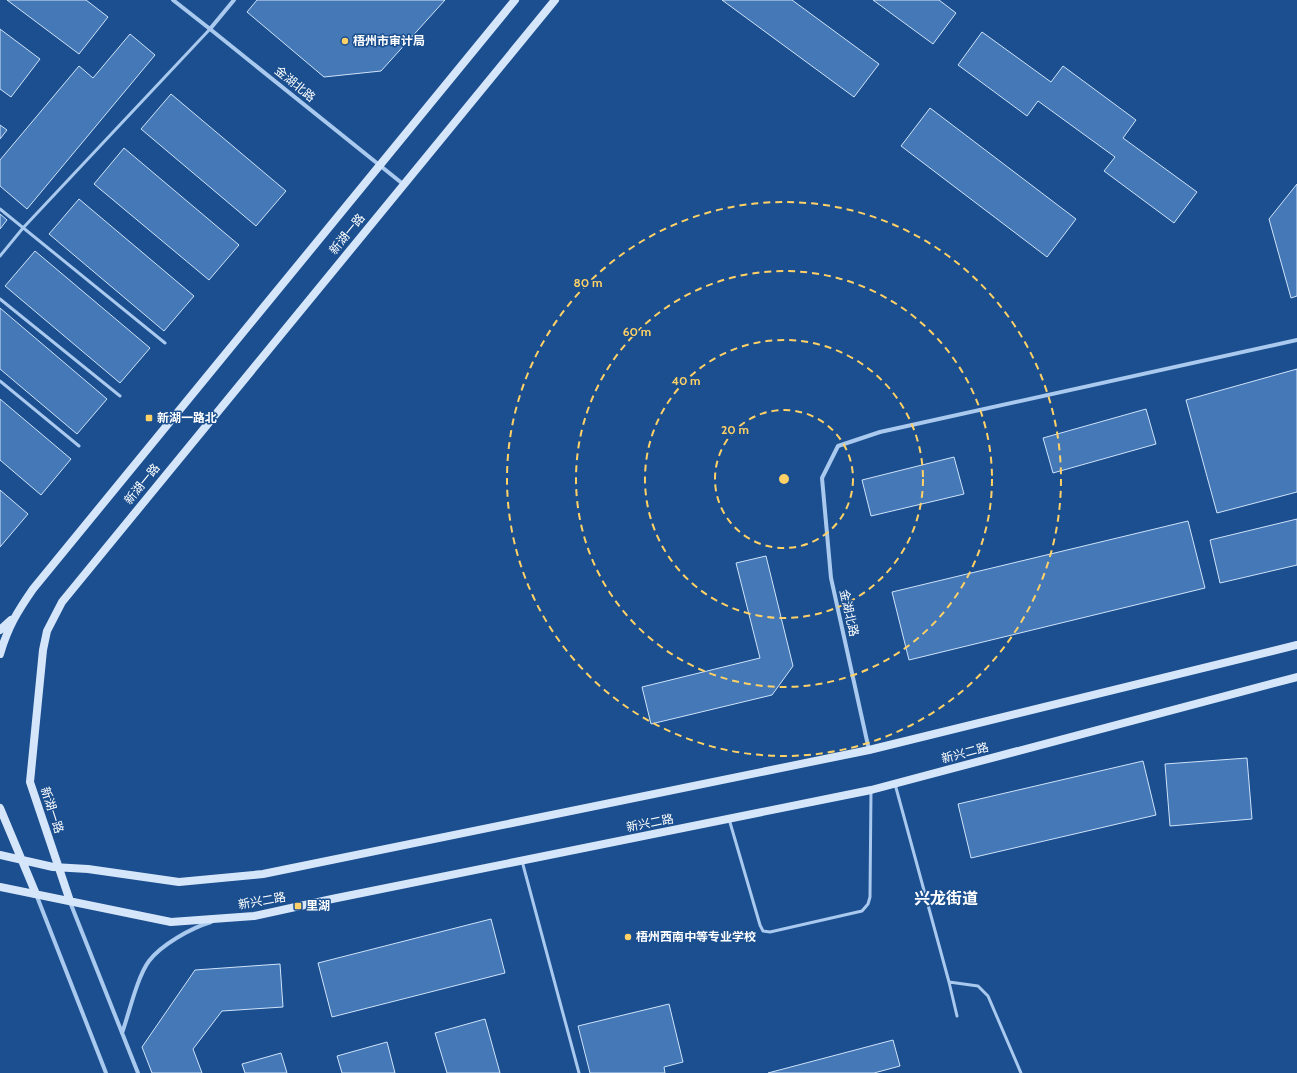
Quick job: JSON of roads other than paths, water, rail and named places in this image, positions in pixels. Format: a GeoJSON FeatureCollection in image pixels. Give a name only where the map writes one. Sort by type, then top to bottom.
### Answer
{"type":"FeatureCollection","features":[{"type":"Feature","properties":{"kind":"main road","name":"新湖一路"},"geometry":{"type":"LineString","coordinates":[[0,654],[6,635],[15,615],[51,566],[515,0]]}},
{"type":"Feature","properties":{"kind":"main road","name":"新湖一路"},"geometry":{"type":"LineString","coordinates":[[70,901],[30,782],[43,650],[47,631],[62,602],[74,585],[555,0]]}},
{"type":"Feature","properties":{"kind":"main road"},"geometry":{"type":"LineString","coordinates":[[0,630],[15,615]]}},
{"type":"Feature","properties":{"kind":"main road","name":"新兴二路"},"geometry":{"type":"LineString","coordinates":[[0,856],[58,867],[88,869],[179,882],[263,874],[869,750],[1297,645]]}},
{"type":"Feature","properties":{"kind":"main road","name":"新兴二路"},"geometry":{"type":"LineString","coordinates":[[0,887],[171,922],[254,916],[871,790],[1297,677]]}},
{"type":"Feature","properties":{"kind":"main road"},"geometry":{"type":"LineString","coordinates":[[0,808],[36,894]]}},
{"type":"Feature","properties":{"kind":"street","name":"金湖北路"},"geometry":{"type":"LineString","coordinates":[[172,0],[403,184]]}},
{"type":"Feature","properties":{"kind":"street"},"geometry":{"type":"LineString","coordinates":[[210,29],[234,0]]}},
{"type":"Feature","properties":{"kind":"street","name":"金湖北路"},"geometry":{"type":"LineString","coordinates":[[869,750],[831,578],[822,478],[838,446],[880,432],[1297,340]]}},
{"type":"Feature","properties":{"kind":"street"},"geometry":{"type":"LineString","coordinates":[[36,894],[106,1073]]}},
{"type":"Feature","properties":{"kind":"street","name":"新湖一路"},"geometry":{"type":"LineString","coordinates":[[70,901],[138,1073]]}},
{"type":"Feature","properties":{"kind":"street"},"geometry":{"type":"LineString","coordinates":[[122,1034],[141,975],[149,961],[176,939],[198,926],[224,918]]}},
{"type":"Feature","properties":{"kind":"lane"},"geometry":{"type":"LineString","coordinates":[[0,256],[23,228],[210,29]]}},
{"type":"Feature","properties":{"kind":"lane"},"geometry":{"type":"LineString","coordinates":[[0,210],[165,343]]}},
{"type":"Feature","properties":{"kind":"lane"},"geometry":{"type":"LineString","coordinates":[[0,299],[120,396]]}},
{"type":"Feature","properties":{"kind":"lane"},"geometry":{"type":"LineString","coordinates":[[0,381],[79,446]]}},
{"type":"Feature","properties":{"kind":"lane"},"geometry":{"type":"LineString","coordinates":[[896,784],[949,982],[956,1016]]}},
{"type":"Feature","properties":{"kind":"lane"},"geometry":{"type":"LineString","coordinates":[[729,819],[760,925],[763,931],[770,932],[862,911],[868,904],[870,897],[871,790]]}},
{"type":"Feature","properties":{"kind":"lane"},"geometry":{"type":"LineString","coordinates":[[522,861],[579,1073]]}},
{"type":"Feature","properties":{"kind":"lane"},"geometry":{"type":"LineString","coordinates":[[949,982],[978,986],[988,996],[1021,1073]]}},
{"type":"Feature","properties":{"kind":"place","name":"梧州市审计局"},"geometry":{"type":"Point","coordinates":[345,41]}},
{"type":"Feature","properties":{"kind":"place","name":"新湖一路北"},"geometry":{"type":"Point","coordinates":[149,418]}},
{"type":"Feature","properties":{"kind":"place","name":"里湖"},"geometry":{"type":"Point","coordinates":[298,906]}},
{"type":"Feature","properties":{"kind":"place","name":"梧州西南中等专业学校"},"geometry":{"type":"Point","coordinates":[628,937]}},
{"type":"Feature","properties":{"kind":"district","name":"兴龙街道"},"geometry":{"type":"Point","coordinates":[946,898]}}]}
